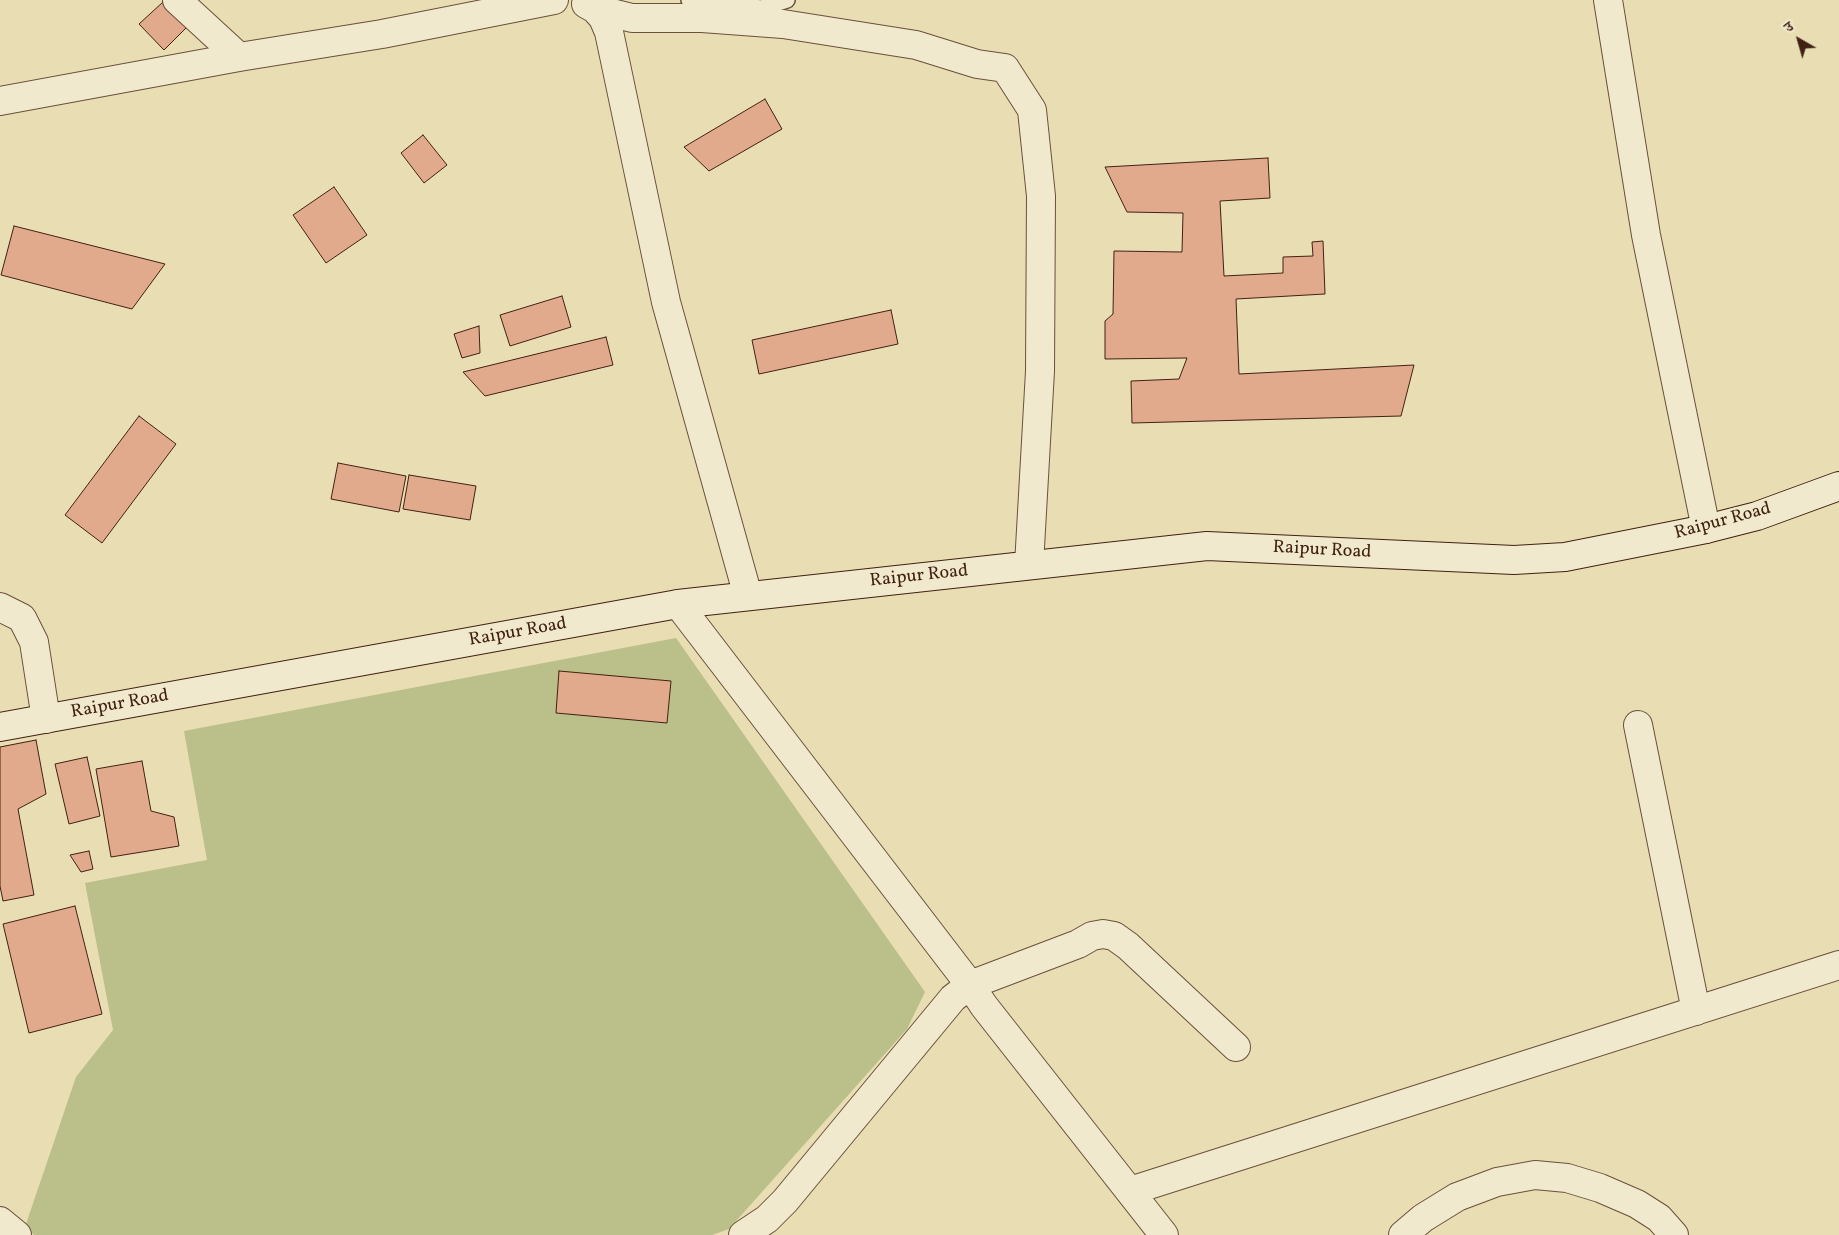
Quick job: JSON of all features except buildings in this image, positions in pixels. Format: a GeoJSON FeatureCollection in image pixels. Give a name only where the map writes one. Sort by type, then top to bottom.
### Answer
{"type":"FeatureCollection","features":[{"type":"Feature","properties":{"kind":"street"},"geometry":{"type":"LineString","coordinates":[[177,0],[239,57]]}},
{"type":"Feature","properties":{"kind":"street"},"geometry":{"type":"LineString","coordinates":[[0,101],[239,57],[382,34],[554,0]]}},
{"type":"Feature","properties":{"kind":"street"},"geometry":{"type":"LineString","coordinates":[[1608,0],[1646,235],[1706,530]]}},
{"type":"Feature","properties":{"kind":"street"},"geometry":{"type":"LineString","coordinates":[[590,3],[632,18],[702,18],[783,24],[916,45],[977,64],[1005,68],[1032,110],[1041,196],[1040,371],[1029,565]]}},
{"type":"Feature","properties":{"kind":"street"},"geometry":{"type":"LineString","coordinates":[[590,3],[603,18],[609,32],[666,302],[748,596]]}},
{"type":"Feature","properties":{"kind":"street","name":"Raipur Road"},"geometry":{"type":"LineString","coordinates":[[0,727],[678,604],[1029,565],[1207,546],[1514,560],[1565,557],[1706,530],[1756,516],[1839,486]]}},
{"type":"Feature","properties":{"kind":"street"},"geometry":{"type":"LineString","coordinates":[[678,604],[970,985],[984,1006],[1164,1235]]}},
{"type":"Feature","properties":{"kind":"street"},"geometry":{"type":"LineString","coordinates":[[0,607],[22,618],[34,642],[46,719]]}},
{"type":"Feature","properties":{"kind":"street"},"geometry":{"type":"LineString","coordinates":[[1638,725],[1696,1010]]}},
{"type":"Feature","properties":{"kind":"street"},"geometry":{"type":"LineString","coordinates":[[743,1235],[762,1223],[785,1201],[953,998],[970,985],[1078,944],[1092,936],[1103,934],[1114,936],[1128,946],[1236,1047]]}},
{"type":"Feature","properties":{"kind":"street"},"geometry":{"type":"LineString","coordinates":[[1130,1190],[1839,965]]}},
{"type":"Feature","properties":{"kind":"street"},"geometry":{"type":"LineString","coordinates":[[1403,1235],[1423,1218],[1457,1197],[1498,1182],[1535,1175],[1566,1178],[1600,1188],[1637,1204],[1659,1218],[1674,1235]]}},
{"type":"Feature","properties":{"kind":"street"},"geometry":{"type":"LineString","coordinates":[[0,1221],[17,1235]]}},
{"type":"Feature","properties":{"kind":"lane"},"geometry":{"type":"LineString","coordinates":[[689,0],[762,8],[787,0]]}},
{"type":"Feature","properties":{"kind":"green space"},"geometry":{"type":"Polygon","coordinates":[[[676,638],[925,992],[907,1029],[729,1229],[712,1235],[34,1235],[25,1227],[76,1077],[113,1030],[85,883],[207,860],[184,731],[676,638]]]}}]}
